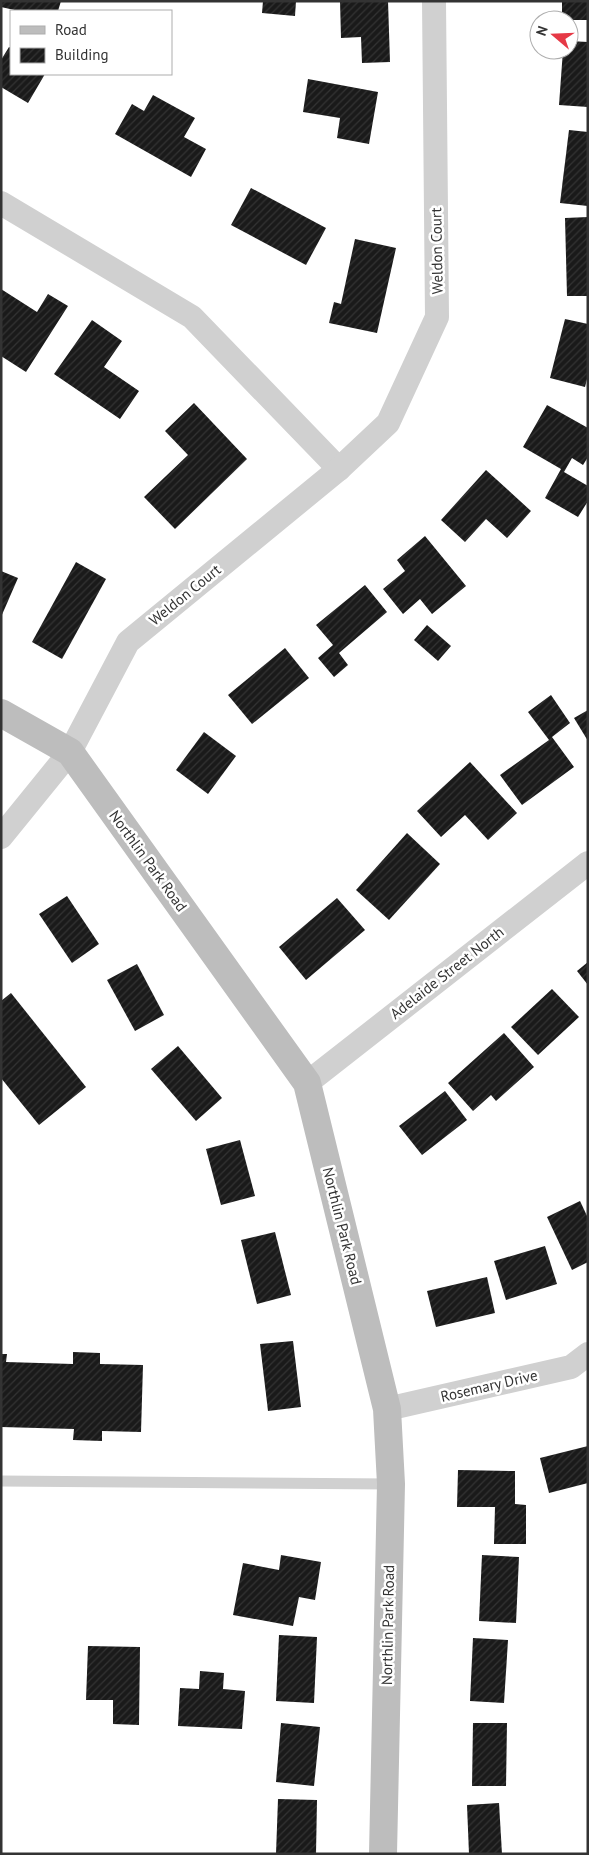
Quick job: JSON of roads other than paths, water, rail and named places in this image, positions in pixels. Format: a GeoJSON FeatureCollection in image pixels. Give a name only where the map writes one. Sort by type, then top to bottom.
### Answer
{"type":"FeatureCollection","features":[{"type":"Feature","properties":{"kind":"street","name":"Weldon Court"},"geometry":{"type":"LineString","coordinates":[[1,837],[70,752],[128,642],[339,469],[388,423],[437,317],[434,1]]}},
{"type":"Feature","properties":{"kind":"street"},"geometry":{"type":"LineString","coordinates":[[1,203],[192,317],[339,469]]}},
{"type":"Feature","properties":{"kind":"street","name":"Northlin Park Road"},"geometry":{"type":"LineString","coordinates":[[1,713],[70,752],[307,1083],[387,1408],[390,1484],[383,1854]]}},
{"type":"Feature","properties":{"kind":"street","name":"Adelaide Street North"},"geometry":{"type":"LineString","coordinates":[[307,1083],[588,863]]}},
{"type":"Feature","properties":{"kind":"street","name":"Rosemary Drive"},"geometry":{"type":"LineString","coordinates":[[387,1408],[571,1367],[588,1354]]}},
{"type":"Feature","properties":{"kind":"lane"},"geometry":{"type":"LineString","coordinates":[[1,1481],[390,1484]]}}]}
